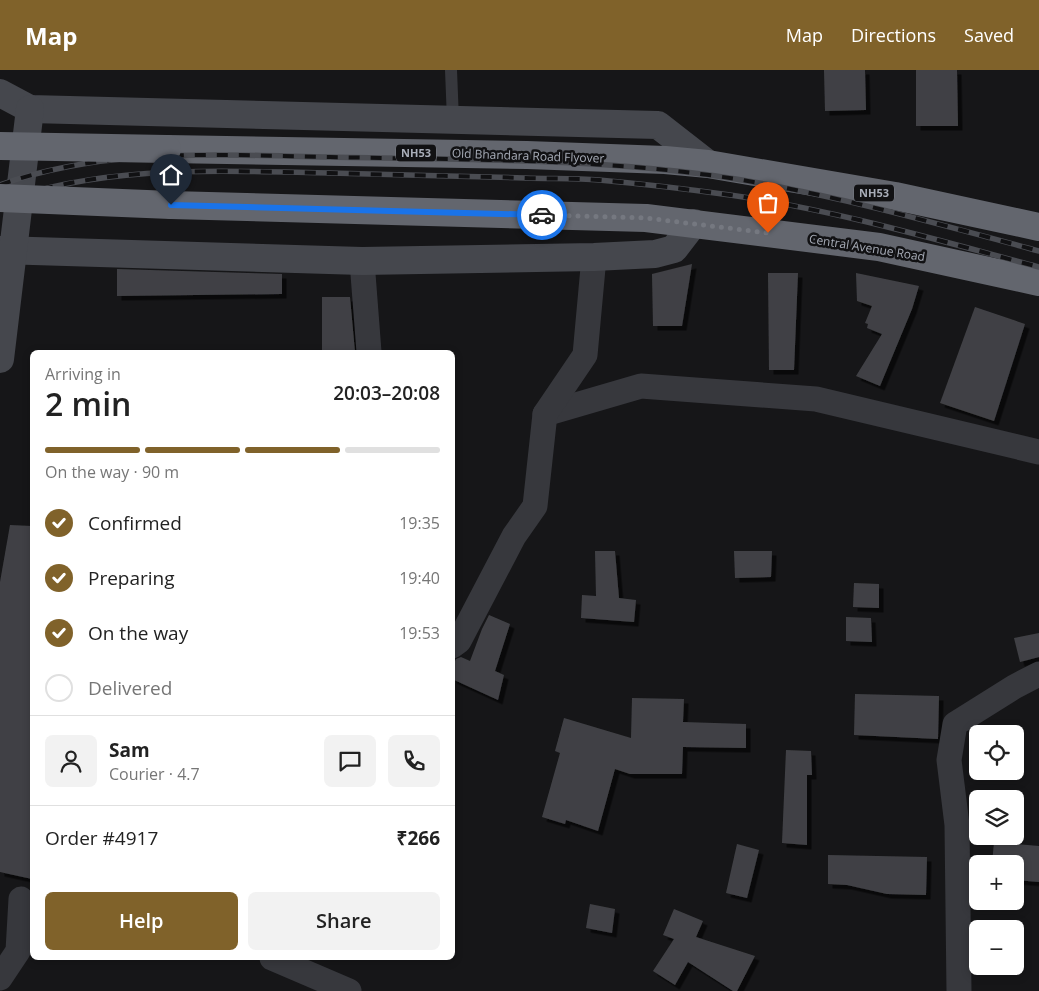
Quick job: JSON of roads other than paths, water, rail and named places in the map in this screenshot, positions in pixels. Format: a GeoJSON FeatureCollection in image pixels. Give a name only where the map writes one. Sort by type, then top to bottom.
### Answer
{"type":"FeatureCollection","features":[{"type":"Feature","properties":{"kind":"highway","name":"Old Bhandara Road Flyover"},"geometry":{"type":"LineString","coordinates":[[0,146],[526,155],[665,160],[708,164]]}},
{"type":"Feature","properties":{"kind":"highway","name":"NH53"},"geometry":{"type":"LineString","coordinates":[[708,164],[895,196],[1039,227]]}},
{"type":"Feature","properties":{"kind":"highway"},"geometry":{"type":"LineString","coordinates":[[0,198],[171,205],[646,218],[694,223]]}},
{"type":"Feature","properties":{"kind":"highway","name":"Central Avenue Road"},"geometry":{"type":"LineString","coordinates":[[694,223],[879,247],[1039,282]]}},
{"type":"Feature","properties":{"kind":"street"},"geometry":{"type":"LineString","coordinates":[[0,93],[30,109],[658,125],[708,164]]}},
{"type":"Feature","properties":{"kind":"street"},"geometry":{"type":"LineString","coordinates":[[0,359],[6,251],[30,109]]}},
{"type":"Feature","properties":{"kind":"street"},"geometry":{"type":"LineString","coordinates":[[6,251],[362,261],[594,257],[655,254],[674,248],[694,223]]}},
{"type":"Feature","properties":{"kind":"street"},"geometry":{"type":"LineString","coordinates":[[455,644],[459,641],[514,536],[535,506],[545,414],[585,355],[594,257]]}},
{"type":"Feature","properties":{"kind":"street"},"geometry":{"type":"LineString","coordinates":[[362,261],[368,350]]}},
{"type":"Feature","properties":{"kind":"street"},"geometry":{"type":"LineString","coordinates":[[545,414],[641,386],[816,399],[1039,452]]}},
{"type":"Feature","properties":{"kind":"street"},"geometry":{"type":"LineString","coordinates":[[959,991],[957,825],[949,760],[955,724],[1014,687],[1039,674]]}},
{"type":"Feature","properties":{"kind":"street"},"geometry":{"type":"LineString","coordinates":[[0,978],[18,951],[18,898]]}},
{"type":"Feature","properties":{"kind":"street"},"geometry":{"type":"LineString","coordinates":[[277,960],[349,991]]}},
{"type":"Feature","properties":{"kind":"lane"},"geometry":{"type":"LineString","coordinates":[[451,70],[453,120]]}},
{"type":"Feature","properties":{"kind":"railway"},"geometry":{"type":"LineString","coordinates":[[0,185],[40,173],[81,164],[163,156],[247,155],[533,161],[635,167],[736,179],[813,194],[889,211],[1039,251]]}},
{"type":"Feature","properties":{"kind":"railway"},"geometry":{"type":"LineString","coordinates":[[0,202],[40,190],[81,181],[163,172],[247,171],[590,179],[769,201],[886,226],[1039,267]]}}]}
